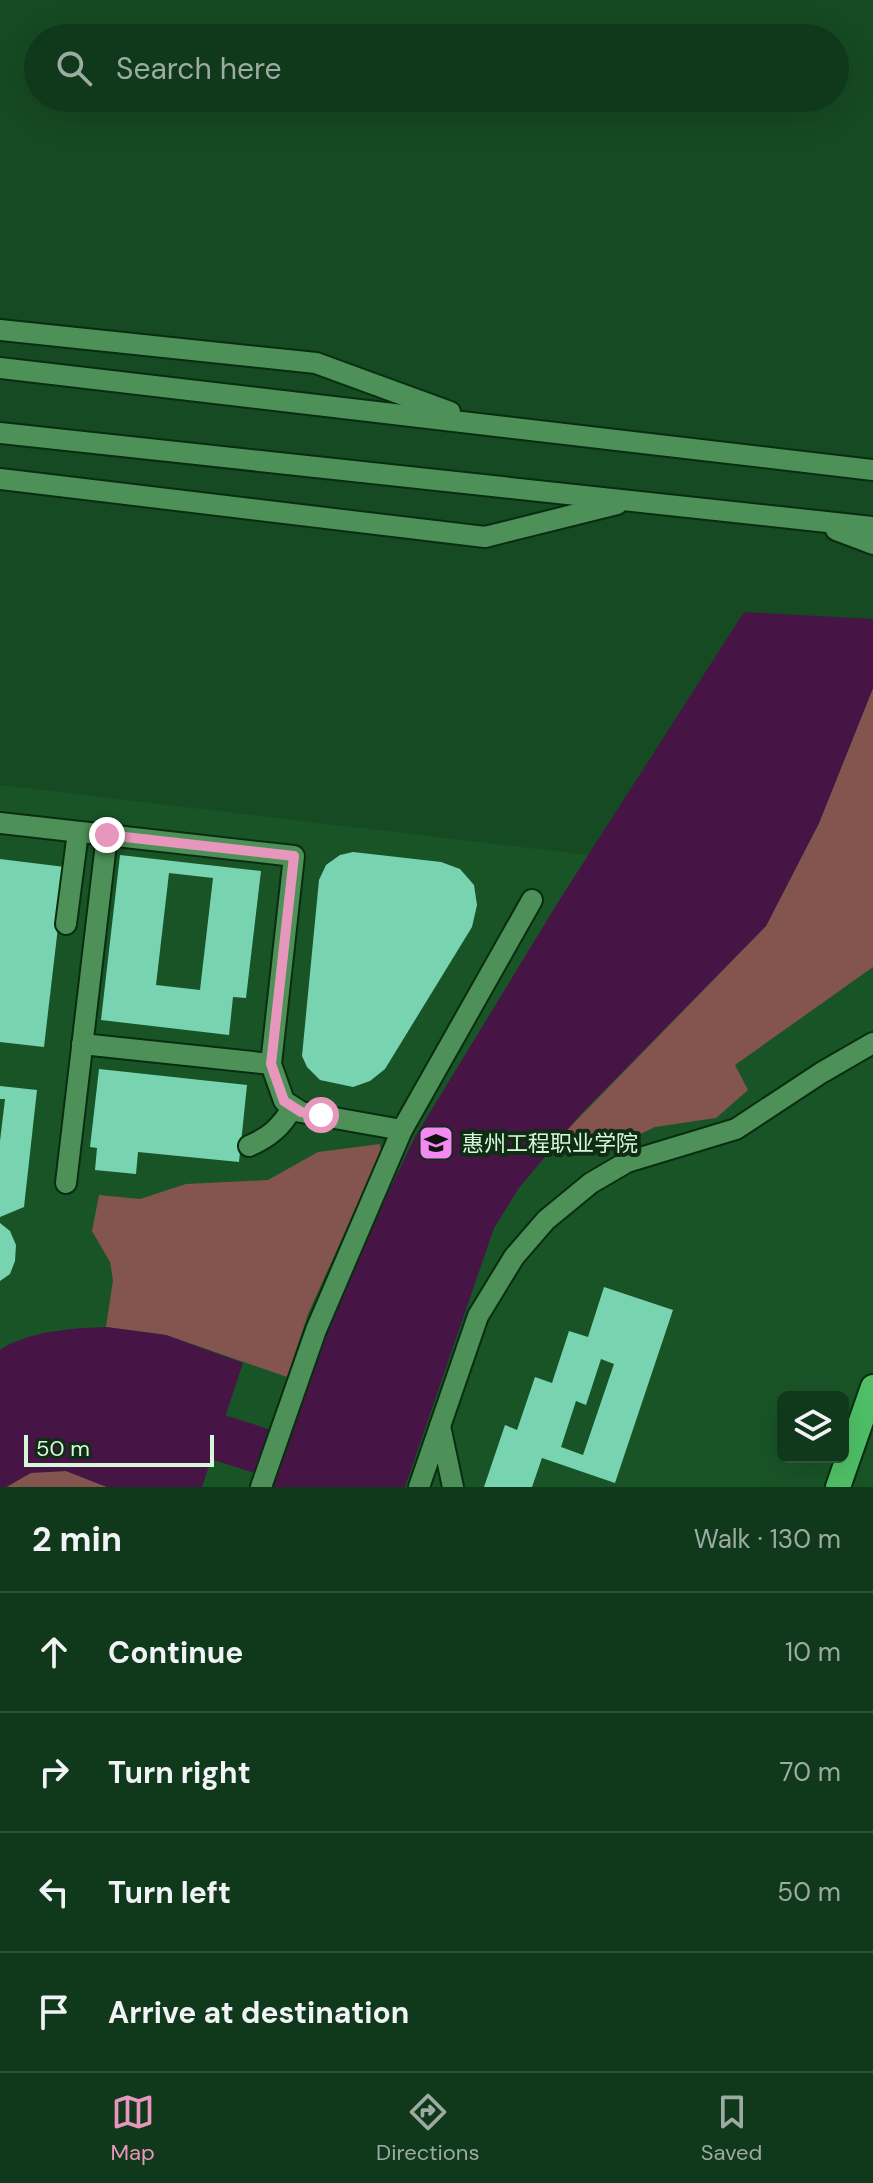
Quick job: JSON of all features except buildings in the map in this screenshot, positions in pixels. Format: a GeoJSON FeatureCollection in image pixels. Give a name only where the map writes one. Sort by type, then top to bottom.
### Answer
{"type":"FeatureCollection","features":[{"type":"Feature","properties":{"kind":"highway"},"geometry":{"type":"LineString","coordinates":[[838,1487],[873,1387]]}},
{"type":"Feature","properties":{"kind":"street"},"geometry":{"type":"LineString","coordinates":[[0,330],[316,363],[483,424]]}},
{"type":"Feature","properties":{"kind":"street"},"geometry":{"type":"LineString","coordinates":[[0,368],[873,470]]}},
{"type":"Feature","properties":{"kind":"street"},"geometry":{"type":"LineString","coordinates":[[0,433],[873,527]]}},
{"type":"Feature","properties":{"kind":"street"},"geometry":{"type":"LineString","coordinates":[[816,463],[873,455]]}},
{"type":"Feature","properties":{"kind":"street"},"geometry":{"type":"LineString","coordinates":[[0,479],[485,537],[631,501]]}},
{"type":"Feature","properties":{"kind":"street"},"geometry":{"type":"LineString","coordinates":[[810,520],[873,544]]}},
{"type":"Feature","properties":{"kind":"street"},"geometry":{"type":"LineString","coordinates":[[0,823],[294,856],[271,1064],[284,1101],[301,1112],[402,1130]]}},
{"type":"Feature","properties":{"kind":"street"},"geometry":{"type":"LineString","coordinates":[[66,924],[78,832]]}},
{"type":"Feature","properties":{"kind":"street"},"geometry":{"type":"LineString","coordinates":[[66,1183],[107,835]]}},
{"type":"Feature","properties":{"kind":"street"},"geometry":{"type":"LineString","coordinates":[[261,1487],[321,1316],[402,1130],[532,900]]}},
{"type":"Feature","properties":{"kind":"street"},"geometry":{"type":"LineString","coordinates":[[419,1487],[478,1316],[514,1257],[546,1220],[591,1183],[627,1162],[736,1129],[873,1043]]}},
{"type":"Feature","properties":{"kind":"street"},"geometry":{"type":"LineString","coordinates":[[82,1044],[271,1064]]}},
{"type":"Feature","properties":{"kind":"street"},"geometry":{"type":"LineString","coordinates":[[249,1146],[275,1132],[293,1107]]}},
{"type":"Feature","properties":{"kind":"street"},"geometry":{"type":"LineString","coordinates":[[440,1426],[453,1487]]}},
{"type":"Feature","properties":{"kind":"shaded area"},"geometry":{"type":"Polygon","coordinates":[[[744,612],[873,619],[873,688],[819,823],[766,926],[580,1115],[519,1188],[494,1228],[405,1487],[272,1487],[345,1282],[415,1137],[560,899],[744,612]]]}},
{"type":"Feature","properties":{"kind":"shaded area"},"geometry":{"type":"Polygon","coordinates":[[[873,688],[873,967],[735,1065],[748,1090],[716,1118],[655,1127],[617,1145],[566,1131],[766,926],[819,823],[873,688]]]}},
{"type":"Feature","properties":{"kind":"shaded area","name":"惠州工程职业学院"},"geometry":{"type":"Polygon","coordinates":[[[0,785],[873,889],[873,1487],[0,1487],[0,785]]]}},
{"type":"Feature","properties":{"kind":"shaded area"},"geometry":{"type":"Polygon","coordinates":[[[380,1144],[381,1152],[308,1314],[287,1377],[166,1335],[106,1327],[113,1280],[110,1262],[92,1231],[99,1195],[140,1199],[186,1184],[268,1180],[318,1152],[380,1144]]]}},
{"type":"Feature","properties":{"kind":"shaded area"},"geometry":{"type":"Polygon","coordinates":[[[106,1327],[166,1335],[243,1363],[202,1487],[107,1487],[66,1471],[31,1473],[6,1487],[0,1487],[0,1350],[37,1335],[106,1327]]]}},
{"type":"Feature","properties":{"kind":"shaded area"},"geometry":{"type":"Polygon","coordinates":[[[66,1471],[107,1487],[7,1487],[31,1472],[66,1471]]]}},
{"type":"Feature","properties":{"kind":"waterway"},"geometry":{"type":"LineString","coordinates":[[157,1426],[199,1431],[324,1471]]}},
{"type":"Feature","properties":{"kind":"place","name":"惠州工程职业学院"},"geometry":{"type":"Point","coordinates":[436,1143]}},
{"type":"Feature","properties":{"kind":"route"},"geometry":{"type":"LineString","coordinates":[[107,835],[294,856],[271,1064],[284,1101],[301,1112],[321,1115]]}}]}
